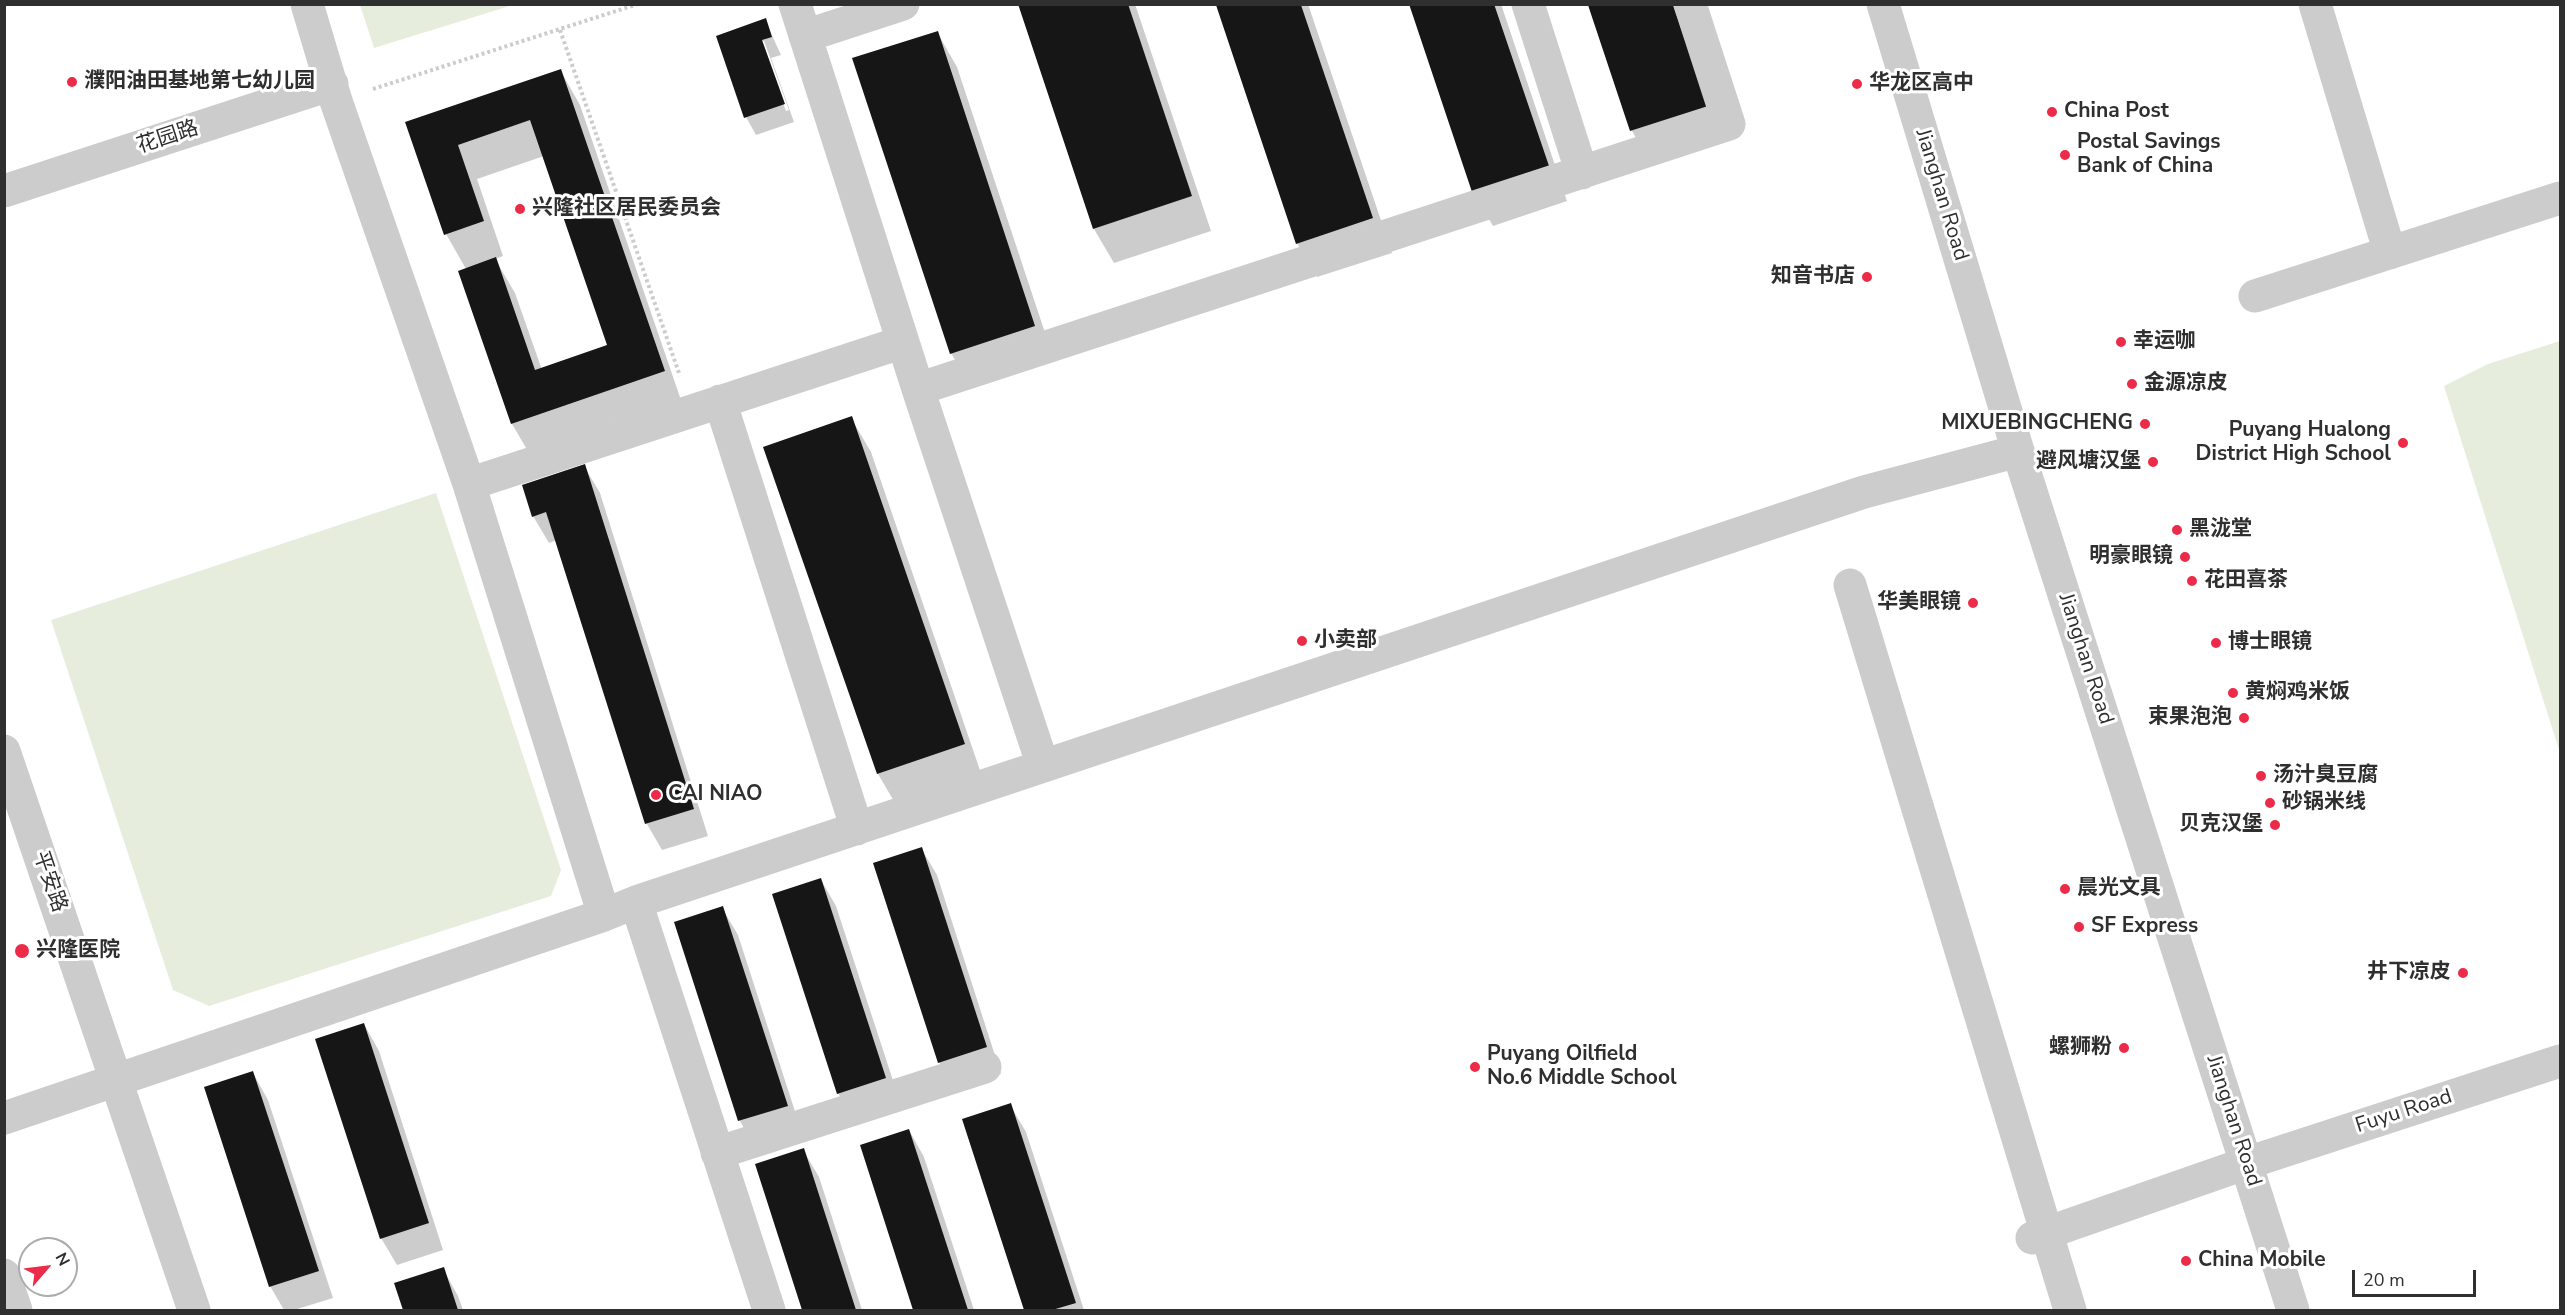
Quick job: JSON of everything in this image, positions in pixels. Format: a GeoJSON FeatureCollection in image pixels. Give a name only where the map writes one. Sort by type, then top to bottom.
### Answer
{"type":"FeatureCollection","features":[{"type":"Feature","properties":{"kind":"street"},"geometry":{"type":"LineString","coordinates":[[307,4],[334,92],[469,484],[604,915]]}},
{"type":"Feature","properties":{"kind":"street"},"geometry":{"type":"LineString","coordinates":[[795,4],[918,389],[1043,766]]}},
{"type":"Feature","properties":{"kind":"street"},"geometry":{"type":"LineString","coordinates":[[806,36],[903,4]]}},
{"type":"Feature","properties":{"kind":"street"},"geometry":{"type":"LineString","coordinates":[[1528,4],[1582,172]]}},
{"type":"Feature","properties":{"kind":"street"},"geometry":{"type":"LineString","coordinates":[[918,389],[1729,124],[1690,4]]}},
{"type":"Feature","properties":{"kind":"street","name":"Jianghan Road"},"geometry":{"type":"LineString","coordinates":[[1883,4],[2018,451],[2293,1311]]}},
{"type":"Feature","properties":{"kind":"street"},"geometry":{"type":"LineString","coordinates":[[2314,4],[2390,253]]}},
{"type":"Feature","properties":{"kind":"street","name":"花园路"},"geometry":{"type":"LineString","coordinates":[[4,191],[334,92]]}},
{"type":"Feature","properties":{"kind":"street"},"geometry":{"type":"LineString","coordinates":[[2254,296],[2560,198]]}},
{"type":"Feature","properties":{"kind":"street"},"geometry":{"type":"LineString","coordinates":[[469,484],[903,342]]}},
{"type":"Feature","properties":{"kind":"street"},"geometry":{"type":"LineString","coordinates":[[706,406],[857,829]]}},
{"type":"Feature","properties":{"kind":"street"},"geometry":{"type":"LineString","coordinates":[[4,1118],[604,915],[636,902],[1864,492],[2018,451]]}},
{"type":"Feature","properties":{"kind":"street"},"geometry":{"type":"LineString","coordinates":[[1850,585],[2039,1235],[2070,1311]]}},
{"type":"Feature","properties":{"kind":"street","name":"平安路"},"geometry":{"type":"LineString","coordinates":[[4,751],[194,1311]]}},
{"type":"Feature","properties":{"kind":"street"},"geometry":{"type":"LineString","coordinates":[[636,902],[769,1311]]}},
{"type":"Feature","properties":{"kind":"street","name":"Fuyu Road"},"geometry":{"type":"LineString","coordinates":[[2039,1235],[2247,1163],[2560,1060]]}},
{"type":"Feature","properties":{"kind":"street"},"geometry":{"type":"LineString","coordinates":[[717,1153],[985,1067]]}},
{"type":"Feature","properties":{"kind":"street"},"geometry":{"type":"LineString","coordinates":[[4,1275],[16,1311]]}},
{"type":"Feature","properties":{"kind":"path"},"geometry":{"type":"LineString","coordinates":[[334,92],[560,30],[638,4]]}},
{"type":"Feature","properties":{"kind":"path"},"geometry":{"type":"LineString","coordinates":[[560,30],[706,406]]}},
{"type":"Feature","properties":{"kind":"green space"},"geometry":{"type":"Polygon","coordinates":[[[360,4],[513,5],[374,48],[360,4]]]}},
{"type":"Feature","properties":{"kind":"green space"},"geometry":{"type":"Polygon","coordinates":[[[2560,341],[2560,753],[2444,386],[2488,364],[2560,341]]]}},
{"type":"Feature","properties":{"kind":"green space"},"geometry":{"type":"Polygon","coordinates":[[[436,493],[561,870],[551,896],[209,1006],[173,990],[51,620],[436,493]]]}},
{"type":"Feature","properties":{"kind":"building"},"geometry":{"type":"Polygon","coordinates":[[[1018,4],[1128,4],[1192,196],[1093,229],[1018,4]]]}},
{"type":"Feature","properties":{"kind":"building"},"geometry":{"type":"Polygon","coordinates":[[[1409,4],[1494,4],[1549,166],[1472,192],[1409,4]]]}},
{"type":"Feature","properties":{"kind":"building"},"geometry":{"type":"Polygon","coordinates":[[[1216,5],[1301,5],[1373,218],[1296,244],[1216,5]]]}},
{"type":"Feature","properties":{"kind":"building"},"geometry":{"type":"Polygon","coordinates":[[[1588,5],[1673,5],[1708,106],[1630,131],[1588,5]]]}},
{"type":"Feature","properties":{"kind":"building"},"geometry":{"type":"Polygon","coordinates":[[[766,18],[772,37],[762,40],[785,104],[744,118],[716,36],[766,18]]]}},
{"type":"Feature","properties":{"kind":"building"},"geometry":{"type":"Polygon","coordinates":[[[938,31],[1035,326],[950,354],[852,58],[938,31]]]}},
{"type":"Feature","properties":{"kind":"building"},"geometry":{"type":"Polygon","coordinates":[[[561,69],[665,371],[511,424],[458,271],[496,257],[535,370],[607,345],[530,120],[458,145],[484,221],[444,235],[405,122],[561,69]]]}},
{"type":"Feature","properties":{"kind":"building"},"geometry":{"type":"Polygon","coordinates":[[[852,416],[965,744],[877,774],[763,447],[852,416]]]}},
{"type":"Feature","properties":{"kind":"building"},"geometry":{"type":"Polygon","coordinates":[[[585,464],[694,809],[645,824],[546,512],[532,517],[522,485],[585,464]]]}},
{"type":"Feature","properties":{"kind":"building"},"geometry":{"type":"Polygon","coordinates":[[[922,847],[987,1047],[938,1063],[873,863],[922,847]]]}},
{"type":"Feature","properties":{"kind":"building"},"geometry":{"type":"Polygon","coordinates":[[[821,878],[886,1078],[837,1094],[772,894],[821,878]]]}},
{"type":"Feature","properties":{"kind":"building"},"geometry":{"type":"Polygon","coordinates":[[[723,906],[788,1106],[738,1121],[674,922],[723,906]]]}},
{"type":"Feature","properties":{"kind":"building"},"geometry":{"type":"Polygon","coordinates":[[[364,1023],[429,1223],[380,1239],[315,1039],[364,1023]]]}},
{"type":"Feature","properties":{"kind":"building"},"geometry":{"type":"Polygon","coordinates":[[[253,1071],[319,1271],[269,1287],[204,1087],[253,1071]]]}},
{"type":"Feature","properties":{"kind":"building"},"geometry":{"type":"Polygon","coordinates":[[[1011,1103],[1076,1303],[1052,1310],[1024,1310],[962,1119],[1011,1103]]]}},
{"type":"Feature","properties":{"kind":"building"},"geometry":{"type":"Polygon","coordinates":[[[909,1129],[968,1310],[913,1310],[860,1145],[909,1129]]]}},
{"type":"Feature","properties":{"kind":"building"},"geometry":{"type":"Polygon","coordinates":[[[804,1148],[856,1310],[802,1310],[755,1164],[804,1148]]]}},
{"type":"Feature","properties":{"kind":"building"},"geometry":{"type":"Polygon","coordinates":[[[444,1267],[458,1310],[403,1310],[394,1283],[444,1267]]]}},
{"type":"Feature","properties":{"kind":"place","name":"濮阳油田基地第七幼儿园"},"geometry":{"type":"Point","coordinates":[72,82]}},
{"type":"Feature","properties":{"kind":"place","name":"华龙区高中"},"geometry":{"type":"Point","coordinates":[1857,84]}},
{"type":"Feature","properties":{"kind":"place","name":"China Post"},"geometry":{"type":"Point","coordinates":[2052,112]}},
{"type":"Feature","properties":{"kind":"place","name":"Postal Savings Bank of China"},"geometry":{"type":"Point","coordinates":[2065,155]}},
{"type":"Feature","properties":{"kind":"place","name":"兴隆社区居民委员会"},"geometry":{"type":"Point","coordinates":[520,209]}},
{"type":"Feature","properties":{"kind":"place","name":"知音书店"},"geometry":{"type":"Point","coordinates":[1867,277]}},
{"type":"Feature","properties":{"kind":"place","name":"幸运咖"},"geometry":{"type":"Point","coordinates":[2121,342]}},
{"type":"Feature","properties":{"kind":"place","name":"金源凉皮"},"geometry":{"type":"Point","coordinates":[2132,384]}},
{"type":"Feature","properties":{"kind":"place","name":"MIXUEBINGCHENG"},"geometry":{"type":"Point","coordinates":[2145,424]}},
{"type":"Feature","properties":{"kind":"place","name":"Puyang Hualong District High School"},"geometry":{"type":"Point","coordinates":[2403,443]}},
{"type":"Feature","properties":{"kind":"place","name":"避风塘汉堡"},"geometry":{"type":"Point","coordinates":[2153,462]}},
{"type":"Feature","properties":{"kind":"place","name":"黑泷堂"},"geometry":{"type":"Point","coordinates":[2177,530]}},
{"type":"Feature","properties":{"kind":"place","name":"明豪眼镜"},"geometry":{"type":"Point","coordinates":[2185,557]}},
{"type":"Feature","properties":{"kind":"place","name":"花田喜茶"},"geometry":{"type":"Point","coordinates":[2192,581]}},
{"type":"Feature","properties":{"kind":"place","name":"华美眼镜"},"geometry":{"type":"Point","coordinates":[1973,603]}},
{"type":"Feature","properties":{"kind":"place","name":"小卖部"},"geometry":{"type":"Point","coordinates":[1302,641]}},
{"type":"Feature","properties":{"kind":"place","name":"博士眼镜"},"geometry":{"type":"Point","coordinates":[2216,643]}},
{"type":"Feature","properties":{"kind":"place","name":"黄焖鸡米饭"},"geometry":{"type":"Point","coordinates":[2233,693]}},
{"type":"Feature","properties":{"kind":"place","name":"束果泡泡"},"geometry":{"type":"Point","coordinates":[2244,718]}},
{"type":"Feature","properties":{"kind":"place","name":"汤汁臭豆腐"},"geometry":{"type":"Point","coordinates":[2261,776]}},
{"type":"Feature","properties":{"kind":"place","name":"CAI NIAO"},"geometry":{"type":"Point","coordinates":[656,795]}},
{"type":"Feature","properties":{"kind":"place","name":"砂锅米线"},"geometry":{"type":"Point","coordinates":[2270,803]}},
{"type":"Feature","properties":{"kind":"place","name":"贝克汉堡"},"geometry":{"type":"Point","coordinates":[2275,825]}},
{"type":"Feature","properties":{"kind":"place","name":"晨光文具"},"geometry":{"type":"Point","coordinates":[2065,889]}},
{"type":"Feature","properties":{"kind":"place","name":"SF Express"},"geometry":{"type":"Point","coordinates":[2079,927]}},
{"type":"Feature","properties":{"kind":"place","name":"兴隆医院"},"geometry":{"type":"Point","coordinates":[22,951]}},
{"type":"Feature","properties":{"kind":"place","name":"井下凉皮"},"geometry":{"type":"Point","coordinates":[2463,973]}},
{"type":"Feature","properties":{"kind":"place","name":"螺狮粉"},"geometry":{"type":"Point","coordinates":[2124,1048]}},
{"type":"Feature","properties":{"kind":"place","name":"Puyang Oilfield No.6 Middle School"},"geometry":{"type":"Point","coordinates":[1475,1067]}},
{"type":"Feature","properties":{"kind":"place","name":"China Mobile"},"geometry":{"type":"Point","coordinates":[2186,1261]}}]}
